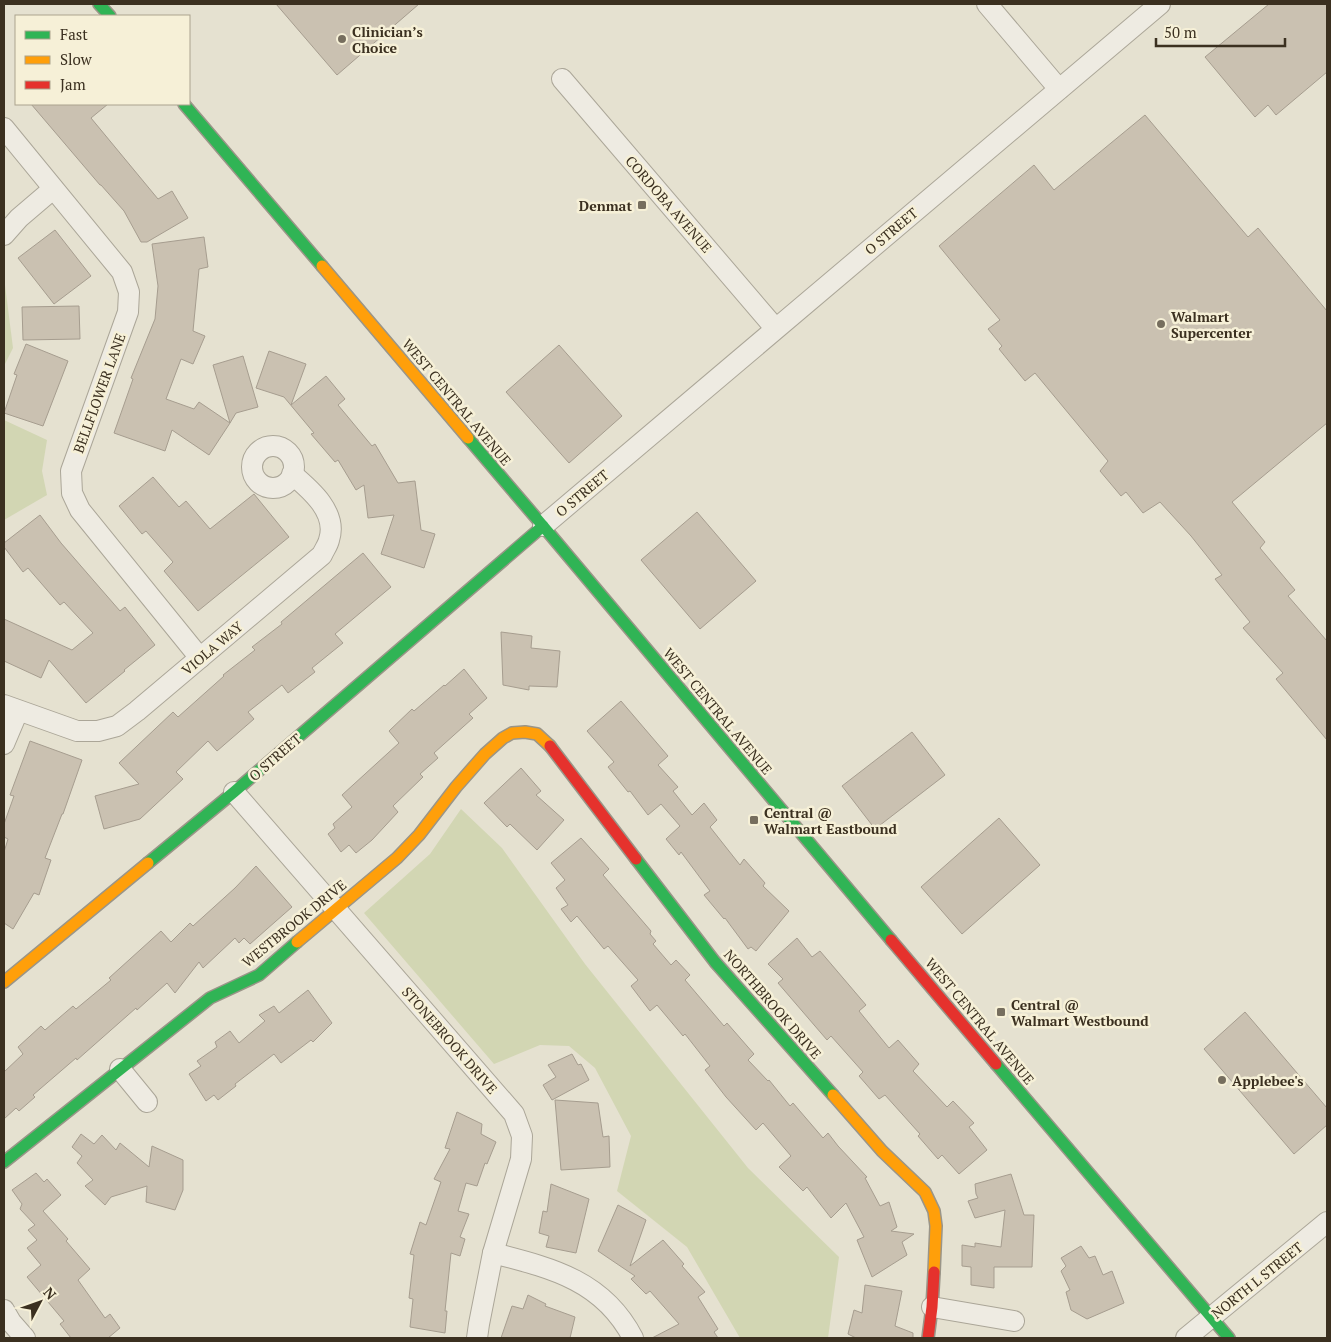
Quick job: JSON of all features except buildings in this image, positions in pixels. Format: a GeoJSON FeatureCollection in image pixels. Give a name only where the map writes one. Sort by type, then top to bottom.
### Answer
{"type":"FeatureCollection","features":[{"type":"Feature","properties":{"kind":"street"},"geometry":{"type":"LineString","coordinates":[[99,4],[109,15]]}},
{"type":"Feature","properties":{"kind":"street"},"geometry":{"type":"LineString","coordinates":[[988,4],[1059,89]]}},
{"type":"Feature","properties":{"kind":"street","name":"O STREET"},"geometry":{"type":"LineString","coordinates":[[4,982],[234,792],[775,328],[1160,4]]}},
{"type":"Feature","properties":{"kind":"street","name":"CORDOBA AVENUE"},"geometry":{"type":"LineString","coordinates":[[562,80],[775,328]]}},
{"type":"Feature","properties":{"kind":"street","name":"WEST CENTRAL AVENUE"},"geometry":{"type":"LineString","coordinates":[[185,105],[543,526],[854,897],[1230,1338]]}},
{"type":"Feature","properties":{"kind":"street","name":"BELLFLOWER LANE"},"geometry":{"type":"LineString","coordinates":[[4,128],[122,272],[129,292],[128,312],[71,471],[72,493],[80,510],[200,658]]}},
{"type":"Feature","properties":{"kind":"street"},"geometry":{"type":"LineString","coordinates":[[4,235],[19,218],[53,189]]}},
{"type":"Feature","properties":{"kind":"street","name":"VIOLA WAY"},"geometry":{"type":"LineString","coordinates":[[11,708],[77,731],[98,732],[117,726],[137,711],[322,555],[330,540],[331,523],[325,507],[292,474]]}},
{"type":"Feature","properties":{"kind":"street"},"geometry":{"type":"LineString","coordinates":[[4,744],[11,708]]}},
{"type":"Feature","properties":{"kind":"street","name":"WESTBROOK DRIVE"},"geometry":{"type":"LineString","coordinates":[[4,1162],[210,998],[259,974],[397,858],[419,835],[456,787],[485,754],[503,738],[512,733],[525,732],[537,734]]}},
{"type":"Feature","properties":{"kind":"street","name":"NORTHBROOK DRIVE"},"geometry":{"type":"LineString","coordinates":[[537,734],[548,742],[715,962],[882,1151],[926,1192],[934,1210],[936,1226],[932,1307],[928,1338]]}},
{"type":"Feature","properties":{"kind":"street","name":"STONEBROOK DRIVE"},"geometry":{"type":"LineString","coordinates":[[234,792],[514,1114],[522,1136],[521,1159],[493,1253],[478,1324],[477,1338]]}},
{"type":"Feature","properties":{"kind":"street"},"geometry":{"type":"LineString","coordinates":[[120,1069],[147,1102]]}},
{"type":"Feature","properties":{"kind":"street","name":"NORTH L STREET"},"geometry":{"type":"LineString","coordinates":[[1186,1338],[1327,1222]]}},
{"type":"Feature","properties":{"kind":"street"},"geometry":{"type":"LineString","coordinates":[[493,1253],[545,1267],[590,1288],[610,1305],[627,1326],[633,1338]]}},
{"type":"Feature","properties":{"kind":"street"},"geometry":{"type":"LineString","coordinates":[[932,1307],[1014,1320]]}},
{"type":"Feature","properties":{"kind":"street"},"geometry":{"type":"LineString","coordinates":[[4,1310],[11,1322],[25,1338]]}},
{"type":"Feature","properties":{"kind":"green space"},"geometry":{"type":"Polygon","coordinates":[[[4,286],[13,348],[4,366],[4,286]]]}},
{"type":"Feature","properties":{"kind":"green space"},"geometry":{"type":"Polygon","coordinates":[[[4,420],[47,440],[42,471],[47,495],[4,520],[4,420]]]}},
{"type":"Feature","properties":{"kind":"green space"},"geometry":{"type":"Polygon","coordinates":[[[461,809],[502,848],[585,964],[748,1168],[839,1257],[828,1338],[740,1338],[687,1247],[617,1191],[631,1136],[595,1068],[569,1046],[540,1045],[494,1064],[364,913],[430,854],[461,809]]]}},
{"type":"Feature","properties":{"kind":"traffic: fast"},"geometry":{"type":"LineString","coordinates":[[99,4],[109,15]]}},
{"type":"Feature","properties":{"kind":"traffic: fast"},"geometry":{"type":"LineString","coordinates":[[185,105],[322,266]]}},
{"type":"Feature","properties":{"kind":"traffic: fast"},"geometry":{"type":"LineString","coordinates":[[148,863],[234,792],[543,526],[468,438]]}},
{"type":"Feature","properties":{"kind":"traffic: fast"},"geometry":{"type":"LineString","coordinates":[[543,526],[891,940]]}},
{"type":"Feature","properties":{"kind":"traffic: fast"},"geometry":{"type":"LineString","coordinates":[[636,859],[715,962],[833,1095]]}},
{"type":"Feature","properties":{"kind":"traffic: fast"},"geometry":{"type":"LineString","coordinates":[[4,1162],[210,998],[259,975],[297,942]]}},
{"type":"Feature","properties":{"kind":"traffic: fast"},"geometry":{"type":"LineString","coordinates":[[996,1064],[1229,1338]]}},
{"type":"Feature","properties":{"kind":"traffic: slow"},"geometry":{"type":"LineString","coordinates":[[322,266],[468,438]]}},
{"type":"Feature","properties":{"kind":"traffic: slow"},"geometry":{"type":"LineString","coordinates":[[297,942],[397,858],[419,835],[456,787],[485,754],[503,738],[512,733],[525,732],[537,734],[550,746]]}},
{"type":"Feature","properties":{"kind":"traffic: slow"},"geometry":{"type":"LineString","coordinates":[[4,982],[148,863]]}},
{"type":"Feature","properties":{"kind":"traffic: slow"},"geometry":{"type":"LineString","coordinates":[[833,1095],[882,1151],[925,1192],[934,1211],[936,1226],[934,1272]]}},
{"type":"Feature","properties":{"kind":"traffic: jam"},"geometry":{"type":"LineString","coordinates":[[550,746],[636,859]]}},
{"type":"Feature","properties":{"kind":"traffic: jam"},"geometry":{"type":"LineString","coordinates":[[891,940],[996,1064]]}},
{"type":"Feature","properties":{"kind":"traffic: jam"},"geometry":{"type":"LineString","coordinates":[[928,1338],[934,1272]]}},
{"type":"Feature","properties":{"kind":"place","name":"Clinician’s Choice"},"geometry":{"type":"Point","coordinates":[342,39]}},
{"type":"Feature","properties":{"kind":"place","name":"Denmat"},"geometry":{"type":"Point","coordinates":[642,205]}},
{"type":"Feature","properties":{"kind":"place","name":"Walmart Supercenter"},"geometry":{"type":"Point","coordinates":[1161,324]}},
{"type":"Feature","properties":{"kind":"place","name":"Central @ Walmart Eastbound"},"geometry":{"type":"Point","coordinates":[754,820]}},
{"type":"Feature","properties":{"kind":"place","name":"Central @ Walmart Westbound"},"geometry":{"type":"Point","coordinates":[1001,1012]}},
{"type":"Feature","properties":{"kind":"place","name":"Applebee's"},"geometry":{"type":"Point","coordinates":[1222,1080]}}]}
